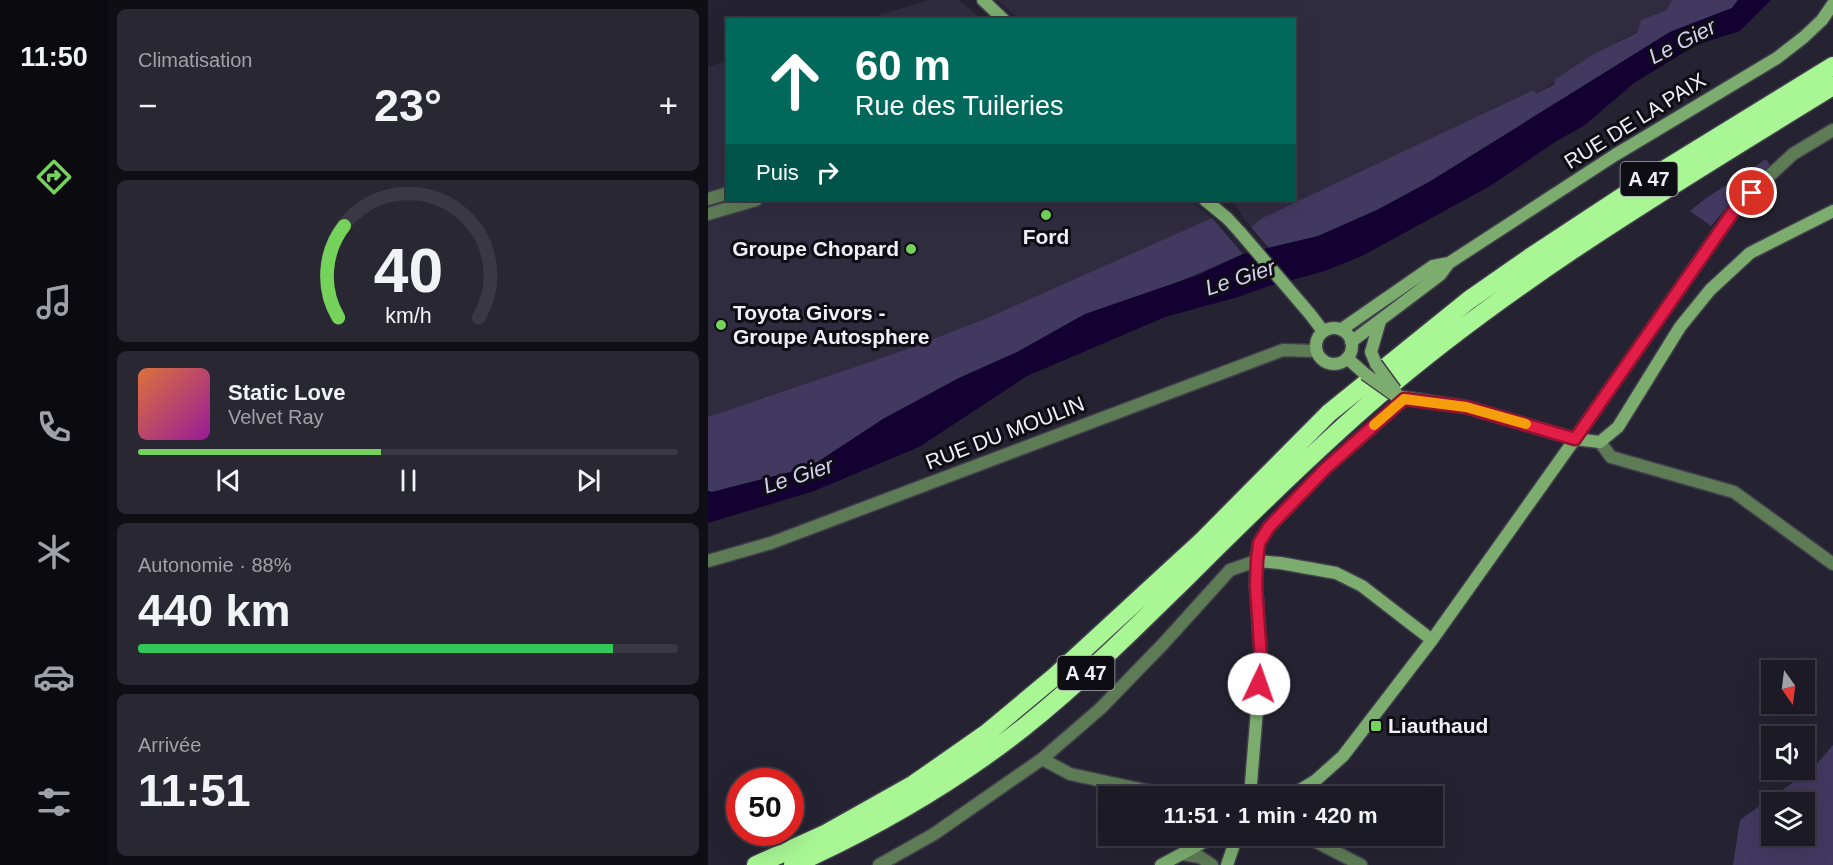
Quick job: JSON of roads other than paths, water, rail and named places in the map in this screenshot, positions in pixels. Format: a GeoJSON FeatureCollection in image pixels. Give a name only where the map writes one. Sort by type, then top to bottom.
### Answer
{"type":"FeatureCollection","features":[{"type":"Feature","properties":{"kind":"highway","name":"A 47"},"geometry":{"type":"LineString","coordinates":[[756,865],[825,834],[914,784],[987,733],[1053,678],[1203,540],[1329,413],[1469,300],[1636,187],[1833,66]]}},
{"type":"Feature","properties":{"kind":"highway","name":"A 47"},"geometry":{"type":"LineString","coordinates":[[793,865],[883,821],[938,788],[990,753],[1053,703],[1103,658],[1340,430],[1431,352],[1510,291],[1602,229],[1830,90]]}},
{"type":"Feature","properties":{"kind":"main road"},"geometry":{"type":"LineString","coordinates":[[983,0],[1002,18]]}},
{"type":"Feature","properties":{"kind":"main road","name":"RUE DE LA PAIX"},"geometry":{"type":"LineString","coordinates":[[1351,342],[1440,275],[1449,263],[1615,154],[1777,58],[1822,20],[1833,4]]}},
{"type":"Feature","properties":{"kind":"main road"},"geometry":{"type":"LineString","coordinates":[[1206,201],[1239,231],[1323,331]]}},
{"type":"Feature","properties":{"kind":"main road"},"geometry":{"type":"LineString","coordinates":[[1347,358],[1399,396],[1466,407],[1575,439],[1600,442],[1618,427],[1680,327],[1710,290],[1750,253],[1833,211]]}},
{"type":"Feature","properties":{"kind":"main road","name":"RUE DE LA PAIX"},"geometry":{"type":"LineString","coordinates":[[1342,330],[1433,266],[1449,263]]}},
{"type":"Feature","properties":{"kind":"main road"},"geometry":{"type":"LineString","coordinates":[[1380,321],[1371,352],[1376,364],[1399,396]]}},
{"type":"Feature","properties":{"kind":"main road"},"geometry":{"type":"LineString","coordinates":[[1332,327],[1342,330],[1349,336],[1351,342],[1351,351],[1347,358],[1336,364],[1322,360],[1316,351],[1316,340],[1323,331],[1332,327]]}},
{"type":"Feature","properties":{"kind":"main road"},"geometry":{"type":"LineString","coordinates":[[1251,786],[1261,660],[1256,586],[1259,543],[1269,527],[1399,396]]}},
{"type":"Feature","properties":{"kind":"main road"},"geometry":{"type":"LineString","coordinates":[[1307,786],[1343,756],[1432,640],[1575,439]]}},
{"type":"Feature","properties":{"kind":"main road"},"geometry":{"type":"LineString","coordinates":[[1257,561],[1336,573],[1362,585],[1432,640]]}},
{"type":"Feature","properties":{"kind":"main road"},"geometry":{"type":"LineString","coordinates":[[1161,865],[1197,846]]}},
{"type":"Feature","properties":{"kind":"main road"},"geometry":{"type":"LineString","coordinates":[[1227,865],[1234,846]]}},
{"type":"Feature","properties":{"kind":"street"},"geometry":{"type":"LineString","coordinates":[[1575,439],[1738,205],[1794,154],[1833,130]]}},
{"type":"Feature","properties":{"kind":"street"},"geometry":{"type":"LineString","coordinates":[[708,199],[726,194]]}},
{"type":"Feature","properties":{"kind":"street"},"geometry":{"type":"LineString","coordinates":[[708,214],[753,201]]}},
{"type":"Feature","properties":{"kind":"street","name":"RUE DU MOULIN"},"geometry":{"type":"LineString","coordinates":[[708,561],[771,543],[1283,350],[1316,351]]}},
{"type":"Feature","properties":{"kind":"street"},"geometry":{"type":"LineString","coordinates":[[1600,442],[1611,456],[1734,492],[1833,564]]}},
{"type":"Feature","properties":{"kind":"street"},"geometry":{"type":"LineString","coordinates":[[879,865],[934,834],[1042,759],[1101,708],[1230,570],[1257,561]]}},
{"type":"Feature","properties":{"kind":"street"},"geometry":{"type":"LineString","coordinates":[[1042,759],[1070,774],[1126,786]]}},
{"type":"Feature","properties":{"kind":"street"},"geometry":{"type":"LineString","coordinates":[[1324,846],[1361,865]]}},
{"type":"Feature","properties":{"kind":"street"},"geometry":{"type":"LineString","coordinates":[[1182,854],[1200,857],[1212,865]]}},
{"type":"Feature","properties":{"kind":"water","name":"Le Gier"},"geometry":{"type":"Polygon","coordinates":[[[1738,0],[1771,0],[1740,31],[1696,45],[1634,83],[1585,125],[1555,142],[1490,186],[1362,256],[1325,271],[1165,317],[1027,376],[919,447],[814,491],[708,523],[708,491],[712,492],[810,467],[883,419],[959,378],[1017,352],[1085,314],[1198,275],[1243,254],[1318,236],[1377,210],[1429,182],[1670,32],[1732,8],[1738,0]]]}},
{"type":"Feature","properties":{"kind":"place","name":"Ford"},"geometry":{"type":"Point","coordinates":[1046,215]}},
{"type":"Feature","properties":{"kind":"place","name":"Groupe Chopard"},"geometry":{"type":"Point","coordinates":[911,249]}},
{"type":"Feature","properties":{"kind":"place","name":"Toyota Givors - Groupe Autosphere"},"geometry":{"type":"Point","coordinates":[721,325]}},
{"type":"Feature","properties":{"kind":"place","name":"Liauthaud"},"geometry":{"type":"Point","coordinates":[1376,726]}}]}
